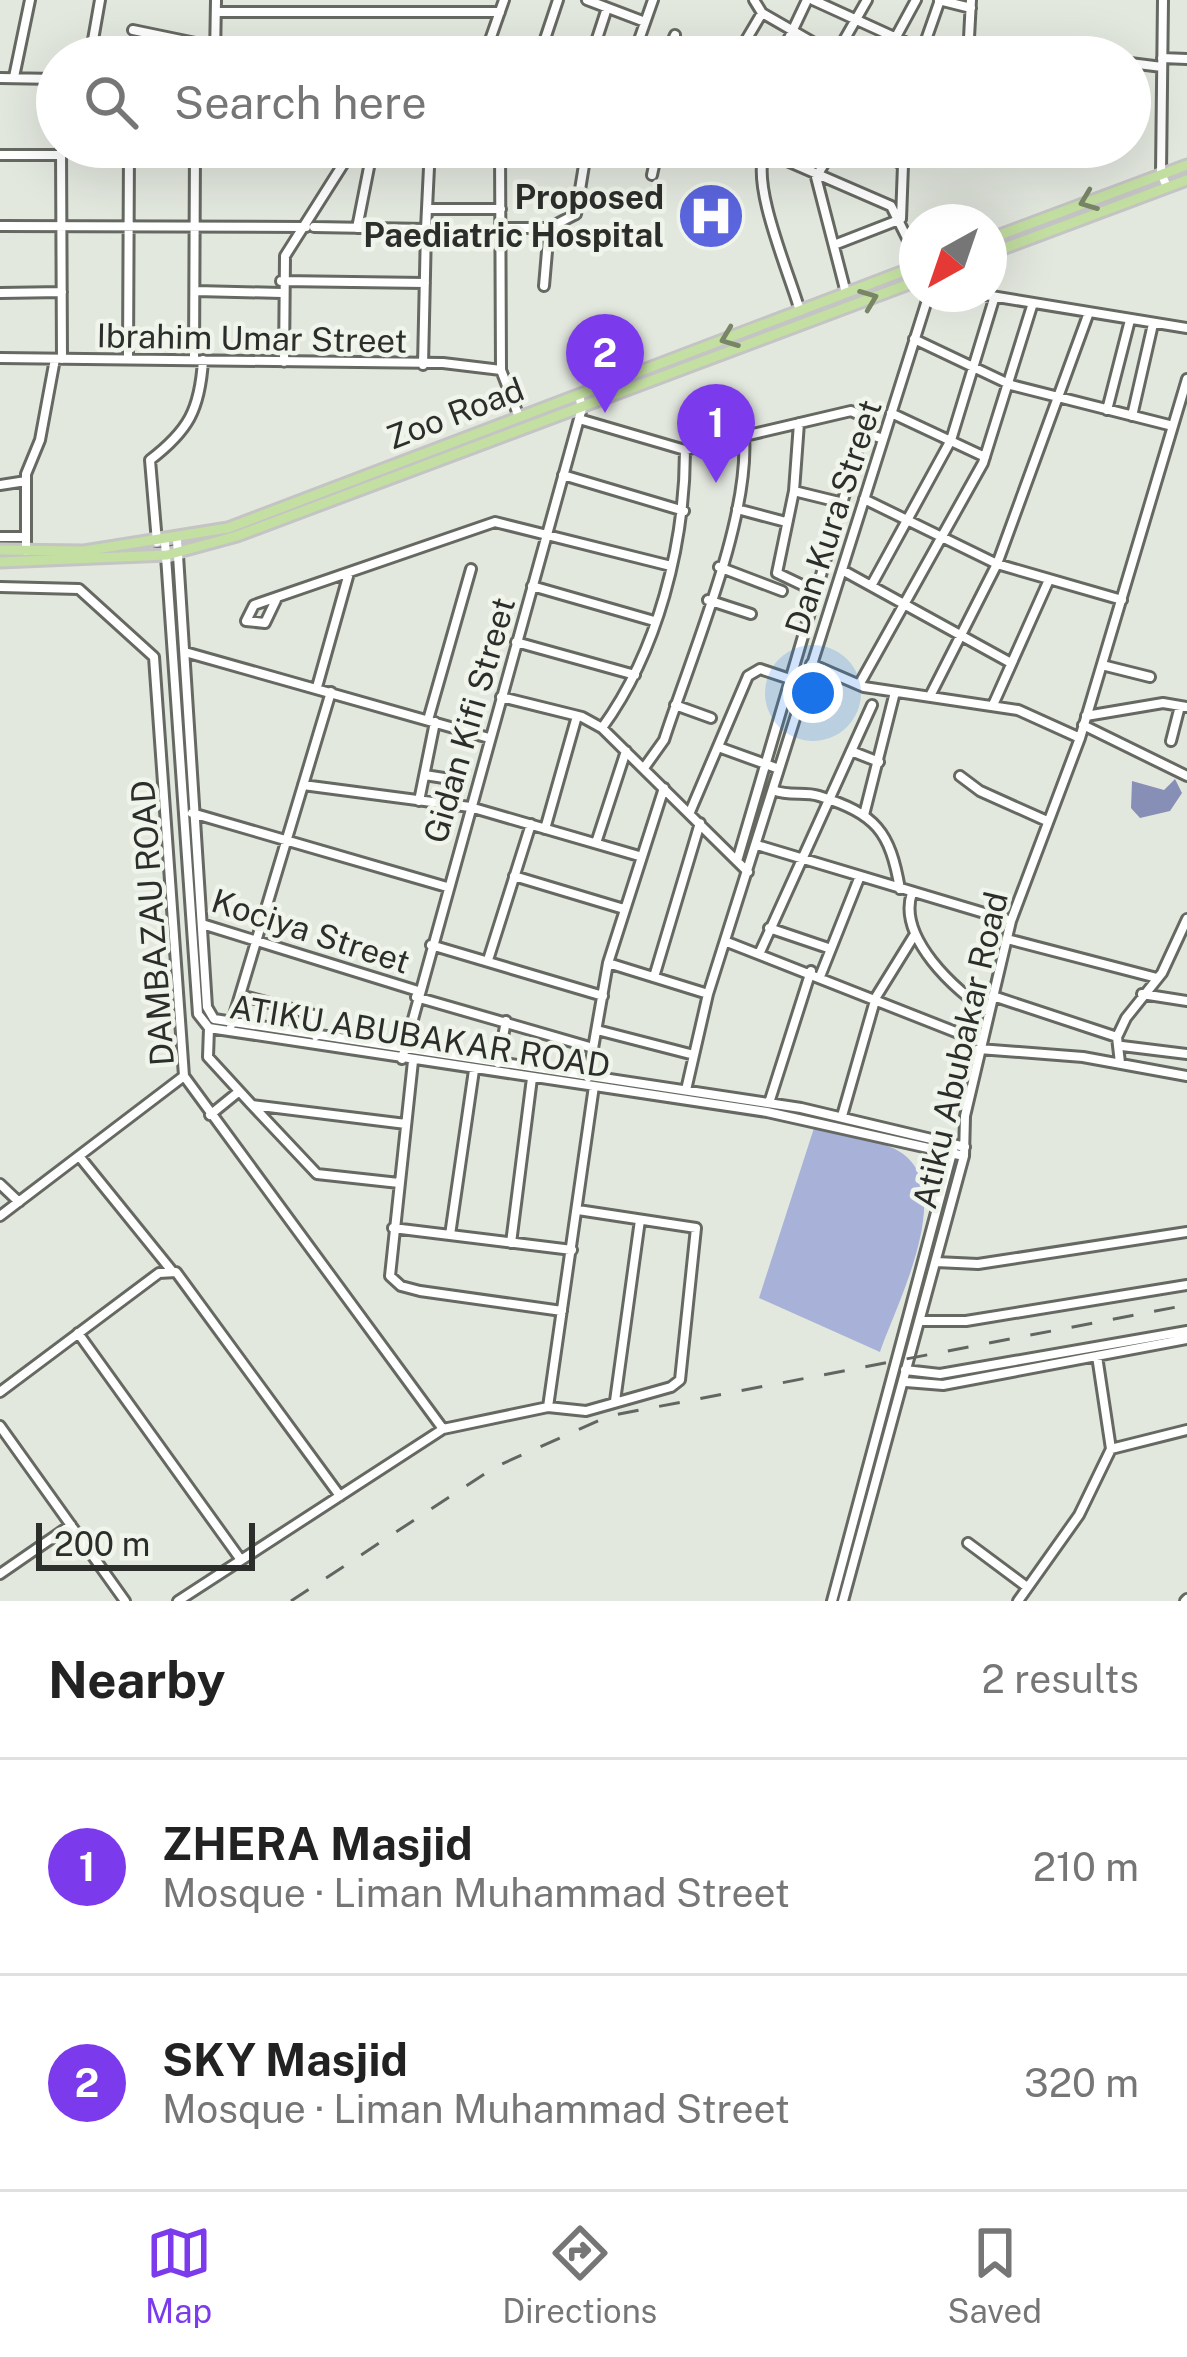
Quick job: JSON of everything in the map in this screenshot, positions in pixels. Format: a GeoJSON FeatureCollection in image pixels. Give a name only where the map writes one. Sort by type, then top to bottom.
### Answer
{"type":"FeatureCollection","features":[{"type":"Feature","properties":{"kind":"main road"},"geometry":{"type":"LineString","coordinates":[[1007,232],[1187,165]]}},
{"type":"Feature","properties":{"kind":"main road"},"geometry":{"type":"LineString","coordinates":[[1007,247],[1187,180]]}},
{"type":"Feature","properties":{"kind":"main road","name":"Zoo Road"},"geometry":{"type":"LineString","coordinates":[[0,550],[169,547],[899,270]]}},
{"type":"Feature","properties":{"kind":"main road","name":"Zoo Road"},"geometry":{"type":"LineString","coordinates":[[0,562],[86,563],[237,536],[581,414],[899,288]]}},
{"type":"Feature","properties":{"kind":"street"},"geometry":{"type":"LineString","coordinates":[[14,77],[30,0]]}},
{"type":"Feature","properties":{"kind":"street"},"geometry":{"type":"LineString","coordinates":[[94,36],[100,0]]}},
{"type":"Feature","properties":{"kind":"street"},"geometry":{"type":"LineString","coordinates":[[215,36],[217,0]]}},
{"type":"Feature","properties":{"kind":"street"},"geometry":{"type":"LineString","coordinates":[[491,36],[504,0]]}},
{"type":"Feature","properties":{"kind":"street"},"geometry":{"type":"LineString","coordinates":[[545,36],[558,0]]}},
{"type":"Feature","properties":{"kind":"street"},"geometry":{"type":"LineString","coordinates":[[587,0],[645,22]]}},
{"type":"Feature","properties":{"kind":"street"},"geometry":{"type":"LineString","coordinates":[[640,36],[653,0]]}},
{"type":"Feature","properties":{"kind":"street"},"geometry":{"type":"LineString","coordinates":[[754,0],[762,13],[802,36]]}},
{"type":"Feature","properties":{"kind":"street"},"geometry":{"type":"LineString","coordinates":[[790,36],[810,0],[886,36]]}},
{"type":"Feature","properties":{"kind":"street"},"geometry":{"type":"LineString","coordinates":[[847,36],[867,0]]}},
{"type":"Feature","properties":{"kind":"street"},"geometry":{"type":"LineString","coordinates":[[896,36],[916,0]]}},
{"type":"Feature","properties":{"kind":"street"},"geometry":{"type":"LineString","coordinates":[[927,36],[939,0],[971,4],[970,36]]}},
{"type":"Feature","properties":{"kind":"street"},"geometry":{"type":"LineString","coordinates":[[1163,0],[1161,173],[1167,187]]}},
{"type":"Feature","properties":{"kind":"street"},"geometry":{"type":"LineString","coordinates":[[598,36],[608,8]]}},
{"type":"Feature","properties":{"kind":"street"},"geometry":{"type":"LineString","coordinates":[[216,12],[500,12]]}},
{"type":"Feature","properties":{"kind":"street"},"geometry":{"type":"LineString","coordinates":[[748,36],[762,13]]}},
{"type":"Feature","properties":{"kind":"street"},"geometry":{"type":"LineString","coordinates":[[133,30],[155,36]]}},
{"type":"Feature","properties":{"kind":"street"},"geometry":{"type":"LineString","coordinates":[[1151,63],[1187,58]]}},
{"type":"Feature","properties":{"kind":"street"},"geometry":{"type":"LineString","coordinates":[[0,78],[36,78]]}},
{"type":"Feature","properties":{"kind":"street"},"geometry":{"type":"LineString","coordinates":[[0,154],[36,152]]}},
{"type":"Feature","properties":{"kind":"street"},"geometry":{"type":"LineString","coordinates":[[26,550],[26,481],[58,358],[61,168]]}},
{"type":"Feature","properties":{"kind":"street"},"geometry":{"type":"LineString","coordinates":[[128,359],[129,168]]}},
{"type":"Feature","properties":{"kind":"street"},"geometry":{"type":"LineString","coordinates":[[195,168],[201,393],[182,435],[149,460],[169,547],[184,652],[207,1007],[214,1019],[230,1025],[316,1036],[406,1056],[498,1063],[592,1081]]}},
{"type":"Feature","properties":{"kind":"street"},"geometry":{"type":"LineString","coordinates":[[284,362],[281,281],[285,256],[310,227],[343,168]]}},
{"type":"Feature","properties":{"kind":"street"},"geometry":{"type":"LineString","coordinates":[[357,227],[369,168]]}},
{"type":"Feature","properties":{"kind":"street"},"geometry":{"type":"LineString","coordinates":[[423,365],[429,168]]}},
{"type":"Feature","properties":{"kind":"street"},"geometry":{"type":"LineString","coordinates":[[500,168],[501,370],[520,417]]}},
{"type":"Feature","properties":{"kind":"street"},"geometry":{"type":"LineString","coordinates":[[501,228],[549,228],[576,214],[584,168]]}},
{"type":"Feature","properties":{"kind":"street"},"geometry":{"type":"LineString","coordinates":[[652,175],[654,168]]}},
{"type":"Feature","properties":{"kind":"street"},"geometry":{"type":"LineString","coordinates":[[761,168],[800,310]]}},
{"type":"Feature","properties":{"kind":"street"},"geometry":{"type":"LineString","coordinates":[[803,168],[883,202],[899,217]]}},
{"type":"Feature","properties":{"kind":"street"},"geometry":{"type":"LineString","coordinates":[[821,168],[817,174],[846,293]]}},
{"type":"Feature","properties":{"kind":"street"},"geometry":{"type":"LineString","coordinates":[[902,204],[903,168]]}},
{"type":"Feature","properties":{"kind":"street"},"geometry":{"type":"LineString","coordinates":[[427,208],[500,209]]}},
{"type":"Feature","properties":{"kind":"street"},"geometry":{"type":"LineString","coordinates":[[834,245],[899,220]]}},
{"type":"Feature","properties":{"kind":"street"},"geometry":{"type":"LineString","coordinates":[[0,226],[426,229]]}},
{"type":"Feature","properties":{"kind":"street"},"geometry":{"type":"LineString","coordinates":[[544,286],[549,228]]}},
{"type":"Feature","properties":{"kind":"street"},"geometry":{"type":"LineString","coordinates":[[281,281],[425,283]]}},
{"type":"Feature","properties":{"kind":"street"},"geometry":{"type":"LineString","coordinates":[[196,291],[282,293]]}},
{"type":"Feature","properties":{"kind":"street"},"geometry":{"type":"LineString","coordinates":[[0,293],[62,292]]}},
{"type":"Feature","properties":{"kind":"street"},"geometry":{"type":"LineString","coordinates":[[1007,301],[1187,328]]}},
{"type":"Feature","properties":{"kind":"street"},"geometry":{"type":"LineString","coordinates":[[860,686],[986,457],[1032,306]]}},
{"type":"Feature","properties":{"kind":"street","name":"Dan Kura Street"},"geometry":{"type":"LineString","coordinates":[[685,1095],[708,994],[923,312]]}},
{"type":"Feature","properties":{"kind":"street"},"geometry":{"type":"LineString","coordinates":[[871,586],[951,440],[990,312]]}},
{"type":"Feature","properties":{"kind":"street"},"geometry":{"type":"LineString","coordinates":[[930,696],[997,564],[1088,315]]}},
{"type":"Feature","properties":{"kind":"street"},"geometry":{"type":"LineString","coordinates":[[1107,410],[1130,320]]}},
{"type":"Feature","properties":{"kind":"street"},"geometry":{"type":"LineString","coordinates":[[1132,416],[1153,323]]}},
{"type":"Feature","properties":{"kind":"street"},"geometry":{"type":"LineString","coordinates":[[914,339],[1011,385],[1173,427]]}},
{"type":"Feature","properties":{"kind":"street","name":"Ibrahim Umar Street"},"geometry":{"type":"LineString","coordinates":[[0,358],[501,370]]}},
{"type":"Feature","properties":{"kind":"street","name":"Atiku Abubakar Road"},"geometry":{"type":"LineString","coordinates":[[844,1601],[902,1374],[922,1321],[1011,921],[1080,738],[1187,379]]}},
{"type":"Feature","properties":{"kind":"street","name":"Gidan Kifi Street"},"geometry":{"type":"LineString","coordinates":[[562,1311],[401,1286],[388,1269],[406,1124],[406,1056],[417,994],[581,414],[579,395]]}},
{"type":"Feature","properties":{"kind":"street"},"geometry":{"type":"LineString","coordinates":[[581,414],[685,450],[860,412],[863,432],[737,861]]}},
{"type":"Feature","properties":{"kind":"street"},"geometry":{"type":"LineString","coordinates":[[891,413],[986,457]]}},
{"type":"Feature","properties":{"kind":"street"},"geometry":{"type":"LineString","coordinates":[[800,423],[794,491],[777,572],[817,592]]}},
{"type":"Feature","properties":{"kind":"street"},"geometry":{"type":"LineString","coordinates":[[863,432],[883,439]]}},
{"type":"Feature","properties":{"kind":"street"},"geometry":{"type":"LineString","coordinates":[[644,768],[662,747],[719,567],[746,470],[745,436]]}},
{"type":"Feature","properties":{"kind":"street"},"geometry":{"type":"LineString","coordinates":[[602,728],[635,675],[671,566],[684,511],[685,450]]}},
{"type":"Feature","properties":{"kind":"street"},"geometry":{"type":"LineString","coordinates":[[563,475],[684,511]]}},
{"type":"Feature","properties":{"kind":"street"},"geometry":{"type":"LineString","coordinates":[[0,485],[26,481]]}},
{"type":"Feature","properties":{"kind":"street"},"geometry":{"type":"LineString","coordinates":[[794,491],[843,503]]}},
{"type":"Feature","properties":{"kind":"street"},"geometry":{"type":"LineString","coordinates":[[864,499],[997,564],[1122,599]]}},
{"type":"Feature","properties":{"kind":"street"},"geometry":{"type":"LineString","coordinates":[[736,509],[786,522]]}},
{"type":"Feature","properties":{"kind":"street"},"geometry":{"type":"LineString","coordinates":[[276,600],[488,523],[671,566]]}},
{"type":"Feature","properties":{"kind":"street"},"geometry":{"type":"LineString","coordinates":[[0,537],[26,536]]}},
{"type":"Feature","properties":{"kind":"street","name":"ATIKU ABUBAKAR ROAD"},"geometry":{"type":"LineString","coordinates":[[169,547],[198,1014],[209,1028],[532,1078],[592,1081],[685,1095],[959,1150]]}},
{"type":"Feature","properties":{"kind":"street"},"geometry":{"type":"LineString","coordinates":[[719,567],[782,591]]}},
{"type":"Feature","properties":{"kind":"street"},"geometry":{"type":"LineString","coordinates":[[419,801],[431,721],[471,569]]}},
{"type":"Feature","properties":{"kind":"street"},"geometry":{"type":"LineString","coordinates":[[842,570],[1012,663]]}},
{"type":"Feature","properties":{"kind":"street"},"geometry":{"type":"LineString","coordinates":[[317,687],[349,573]]}},
{"type":"Feature","properties":{"kind":"street"},"geometry":{"type":"LineString","coordinates":[[993,705],[1048,582]]}},
{"type":"Feature","properties":{"kind":"street"},"geometry":{"type":"LineString","coordinates":[[532,586],[654,621]]}},
{"type":"Feature","properties":{"kind":"street","name":"DAMBAZAU ROAD"},"geometry":{"type":"LineString","coordinates":[[0,587],[71,587],[88,593],[149,648],[158,666],[184,1076],[391,1352],[443,1429]]}},
{"type":"Feature","properties":{"kind":"street"},"geometry":{"type":"LineString","coordinates":[[708,600],[751,614]]}},
{"type":"Feature","properties":{"kind":"street"},"geometry":{"type":"LineString","coordinates":[[516,642],[635,675]]}},
{"type":"Feature","properties":{"kind":"street"},"geometry":{"type":"LineString","coordinates":[[184,652],[489,738]]}},
{"type":"Feature","properties":{"kind":"street"},"geometry":{"type":"LineString","coordinates":[[811,664],[860,686],[1024,712],[1080,738]]}},
{"type":"Feature","properties":{"kind":"street"},"geometry":{"type":"LineString","coordinates":[[1102,665],[1150,676]]}},
{"type":"Feature","properties":{"kind":"street"},"geometry":{"type":"LineString","coordinates":[[690,812],[748,676],[760,669],[805,684]]}},
{"type":"Feature","properties":{"kind":"street"},"geometry":{"type":"LineString","coordinates":[[230,1025],[331,692]]}},
{"type":"Feature","properties":{"kind":"street"},"geometry":{"type":"LineString","coordinates":[[864,815],[895,692]]}},
{"type":"Feature","properties":{"kind":"street"},"geometry":{"type":"LineString","coordinates":[[501,697],[577,716],[602,728],[748,872]]}},
{"type":"Feature","properties":{"kind":"street"},"geometry":{"type":"LineString","coordinates":[[1084,721],[1163,703],[1184,706],[1171,741]]}},
{"type":"Feature","properties":{"kind":"street"},"geometry":{"type":"LineString","coordinates":[[675,705],[711,718]]}},
{"type":"Feature","properties":{"kind":"street"},"geometry":{"type":"LineString","coordinates":[[760,952],[872,705]]}},
{"type":"Feature","properties":{"kind":"street"},"geometry":{"type":"LineString","coordinates":[[545,829],[577,716]]}},
{"type":"Feature","properties":{"kind":"street"},"geometry":{"type":"LineString","coordinates":[[162,718],[178,719]]}},
{"type":"Feature","properties":{"kind":"street"},"geometry":{"type":"LineString","coordinates":[[1084,721],[1185,778]]}},
{"type":"Feature","properties":{"kind":"street"},"geometry":{"type":"LineString","coordinates":[[721,748],[779,770]]}},
{"type":"Feature","properties":{"kind":"street"},"geometry":{"type":"LineString","coordinates":[[596,843],[626,751]]}},
{"type":"Feature","properties":{"kind":"street"},"geometry":{"type":"LineString","coordinates":[[851,751],[879,762]]}},
{"type":"Feature","properties":{"kind":"street"},"geometry":{"type":"LineString","coordinates":[[425,775],[450,779]]}},
{"type":"Feature","properties":{"kind":"street"},"geometry":{"type":"LineString","coordinates":[[960,776],[980,791],[1047,821]]}},
{"type":"Feature","properties":{"kind":"street"},"geometry":{"type":"LineString","coordinates":[[303,785],[470,808],[639,856]]}},
{"type":"Feature","properties":{"kind":"street"},"geometry":{"type":"LineString","coordinates":[[548,1407],[608,963],[664,788]]}},
{"type":"Feature","properties":{"kind":"street"},"geometry":{"type":"LineString","coordinates":[[773,790],[830,801],[878,824],[892,847],[900,889]]}},
{"type":"Feature","properties":{"kind":"street"},"geometry":{"type":"LineString","coordinates":[[192,813],[448,887]]}},
{"type":"Feature","properties":{"kind":"street"},"geometry":{"type":"LineString","coordinates":[[654,977],[700,823]]}},
{"type":"Feature","properties":{"kind":"street"},"geometry":{"type":"LineString","coordinates":[[488,960],[530,824]]}},
{"type":"Feature","properties":{"kind":"street"},"geometry":{"type":"LineString","coordinates":[[757,845],[1011,921]]}},
{"type":"Feature","properties":{"kind":"street"},"geometry":{"type":"LineString","coordinates":[[514,876],[625,909]]}},
{"type":"Feature","properties":{"kind":"street"},"geometry":{"type":"LineString","coordinates":[[769,1103],[816,972],[831,949],[860,876]]}},
{"type":"Feature","properties":{"kind":"street"},"geometry":{"type":"LineString","coordinates":[[912,893],[908,914],[915,934],[959,988],[989,1012]]}},
{"type":"Feature","properties":{"kind":"street","name":"Kociya Street"},"geometry":{"type":"LineString","coordinates":[[176,904],[202,924],[255,943],[593,1048]]}},
{"type":"Feature","properties":{"kind":"street"},"geometry":{"type":"LineString","coordinates":[[1120,1064],[1119,1042],[1141,994],[1158,978],[1187,919]]}},
{"type":"Feature","properties":{"kind":"street"},"geometry":{"type":"LineString","coordinates":[[770,928],[831,949]]}},
{"type":"Feature","properties":{"kind":"street"},"geometry":{"type":"LineString","coordinates":[[842,1116],[876,997],[915,934]]}},
{"type":"Feature","properties":{"kind":"street"},"geometry":{"type":"LineString","coordinates":[[1007,939],[1158,978]]}},
{"type":"Feature","properties":{"kind":"street"},"geometry":{"type":"LineString","coordinates":[[727,942],[816,972],[980,1045],[1187,1076]]}},
{"type":"Feature","properties":{"kind":"street"},"geometry":{"type":"LineString","coordinates":[[431,945],[603,996]]}},
{"type":"Feature","properties":{"kind":"street"},"geometry":{"type":"LineString","coordinates":[[608,963],[708,994]]}},
{"type":"Feature","properties":{"kind":"street"},"geometry":{"type":"LineString","coordinates":[[1141,994],[1187,1001]]}},
{"type":"Feature","properties":{"kind":"street"},"geometry":{"type":"LineString","coordinates":[[239,995],[314,1015],[316,1036]]}},
{"type":"Feature","properties":{"kind":"street"},"geometry":{"type":"LineString","coordinates":[[993,996],[1119,1042],[1187,1054]]}},
{"type":"Feature","properties":{"kind":"street"},"geometry":{"type":"LineString","coordinates":[[498,1063],[506,1021]]}},
{"type":"Feature","properties":{"kind":"street"},"geometry":{"type":"LineString","coordinates":[[209,1028],[208,1057],[317,1174],[399,1183]]}},
{"type":"Feature","properties":{"kind":"street"},"geometry":{"type":"LineString","coordinates":[[597,1030],[694,1055]]}},
{"type":"Feature","properties":{"kind":"street"},"geometry":{"type":"LineString","coordinates":[[450,1234],[475,1069]]}},
{"type":"Feature","properties":{"kind":"street"},"geometry":{"type":"LineString","coordinates":[[0,1216],[184,1076]]}},
{"type":"Feature","properties":{"kind":"street"},"geometry":{"type":"LineString","coordinates":[[511,1243],[532,1078]]}},
{"type":"Feature","properties":{"kind":"street"},"geometry":{"type":"LineString","coordinates":[[210,1115],[237,1093]]}},
{"type":"Feature","properties":{"kind":"street"},"geometry":{"type":"LineString","coordinates":[[685,1095],[842,1116],[959,1150],[910,1319],[902,1374],[832,1601]]}},
{"type":"Feature","properties":{"kind":"street"},"geometry":{"type":"LineString","coordinates":[[252,1105],[406,1124]]}},
{"type":"Feature","properties":{"kind":"street"},"geometry":{"type":"LineString","coordinates":[[79,1156],[172,1271],[183,1278],[340,1496]]}},
{"type":"Feature","properties":{"kind":"street"},"geometry":{"type":"LineString","coordinates":[[0,1184],[20,1202]]}},
{"type":"Feature","properties":{"kind":"street"},"geometry":{"type":"LineString","coordinates":[[178,1601],[443,1429],[548,1407],[568,1413],[678,1383],[699,1233],[685,1223],[578,1210]]}},
{"type":"Feature","properties":{"kind":"street"},"geometry":{"type":"LineString","coordinates":[[615,1402],[640,1220]]}},
{"type":"Feature","properties":{"kind":"street"},"geometry":{"type":"LineString","coordinates":[[393,1228],[572,1250]]}},
{"type":"Feature","properties":{"kind":"street"},"geometry":{"type":"LineString","coordinates":[[936,1262],[977,1264],[1187,1232]]}},
{"type":"Feature","properties":{"kind":"street"},"geometry":{"type":"LineString","coordinates":[[0,1392],[159,1273],[172,1271]]}},
{"type":"Feature","properties":{"kind":"street"},"geometry":{"type":"LineString","coordinates":[[910,1319],[966,1321],[1187,1285]]}},
{"type":"Feature","properties":{"kind":"street"},"geometry":{"type":"LineString","coordinates":[[78,1333],[241,1560]]}},
{"type":"Feature","properties":{"kind":"street"},"geometry":{"type":"LineString","coordinates":[[902,1374],[940,1374],[1187,1335]]}},
{"type":"Feature","properties":{"kind":"street"},"geometry":{"type":"LineString","coordinates":[[902,1374],[944,1385],[1187,1335]]}},
{"type":"Feature","properties":{"kind":"street"},"geometry":{"type":"LineString","coordinates":[[1018,1601],[1079,1515],[1111,1449],[1097,1355]]}},
{"type":"Feature","properties":{"kind":"street"},"geometry":{"type":"LineString","coordinates":[[0,1426],[124,1601]]}},
{"type":"Feature","properties":{"kind":"street"},"geometry":{"type":"LineString","coordinates":[[1111,1449],[1187,1430]]}},
{"type":"Feature","properties":{"kind":"street"},"geometry":{"type":"LineString","coordinates":[[0,1574],[71,1525]]}},
{"type":"Feature","properties":{"kind":"street"},"geometry":{"type":"LineString","coordinates":[[968,1544],[1028,1588]]}},
{"type":"Feature","properties":{"kind":"shaded area"},"geometry":{"type":"Polygon","coordinates":[[[1175,779],[1182,793],[1170,811],[1140,818],[1131,808],[1132,781],[1164,790],[1175,779]]]}},
{"type":"Feature","properties":{"kind":"shaded area"},"geometry":{"type":"Polygon","coordinates":[[[814,1128],[895,1149],[914,1165],[923,1188],[919,1244],[880,1352],[759,1298],[814,1128]]]}},
{"type":"Feature","properties":{"kind":"railway"},"geometry":{"type":"LineString","coordinates":[[291,1601],[495,1467],[609,1416],[1187,1305]]}},
{"type":"Feature","properties":{"kind":"place","name":"Proposed Paediatric Hospital"},"geometry":{"type":"Point","coordinates":[711,216]}},
{"type":"Feature","properties":{"kind":"place","name":"SKY Masjid"},"geometry":{"type":"Point","coordinates":[605,413]}},
{"type":"Feature","properties":{"kind":"place","name":"ZHERA Masjid"},"geometry":{"type":"Point","coordinates":[716,483]}}]}
